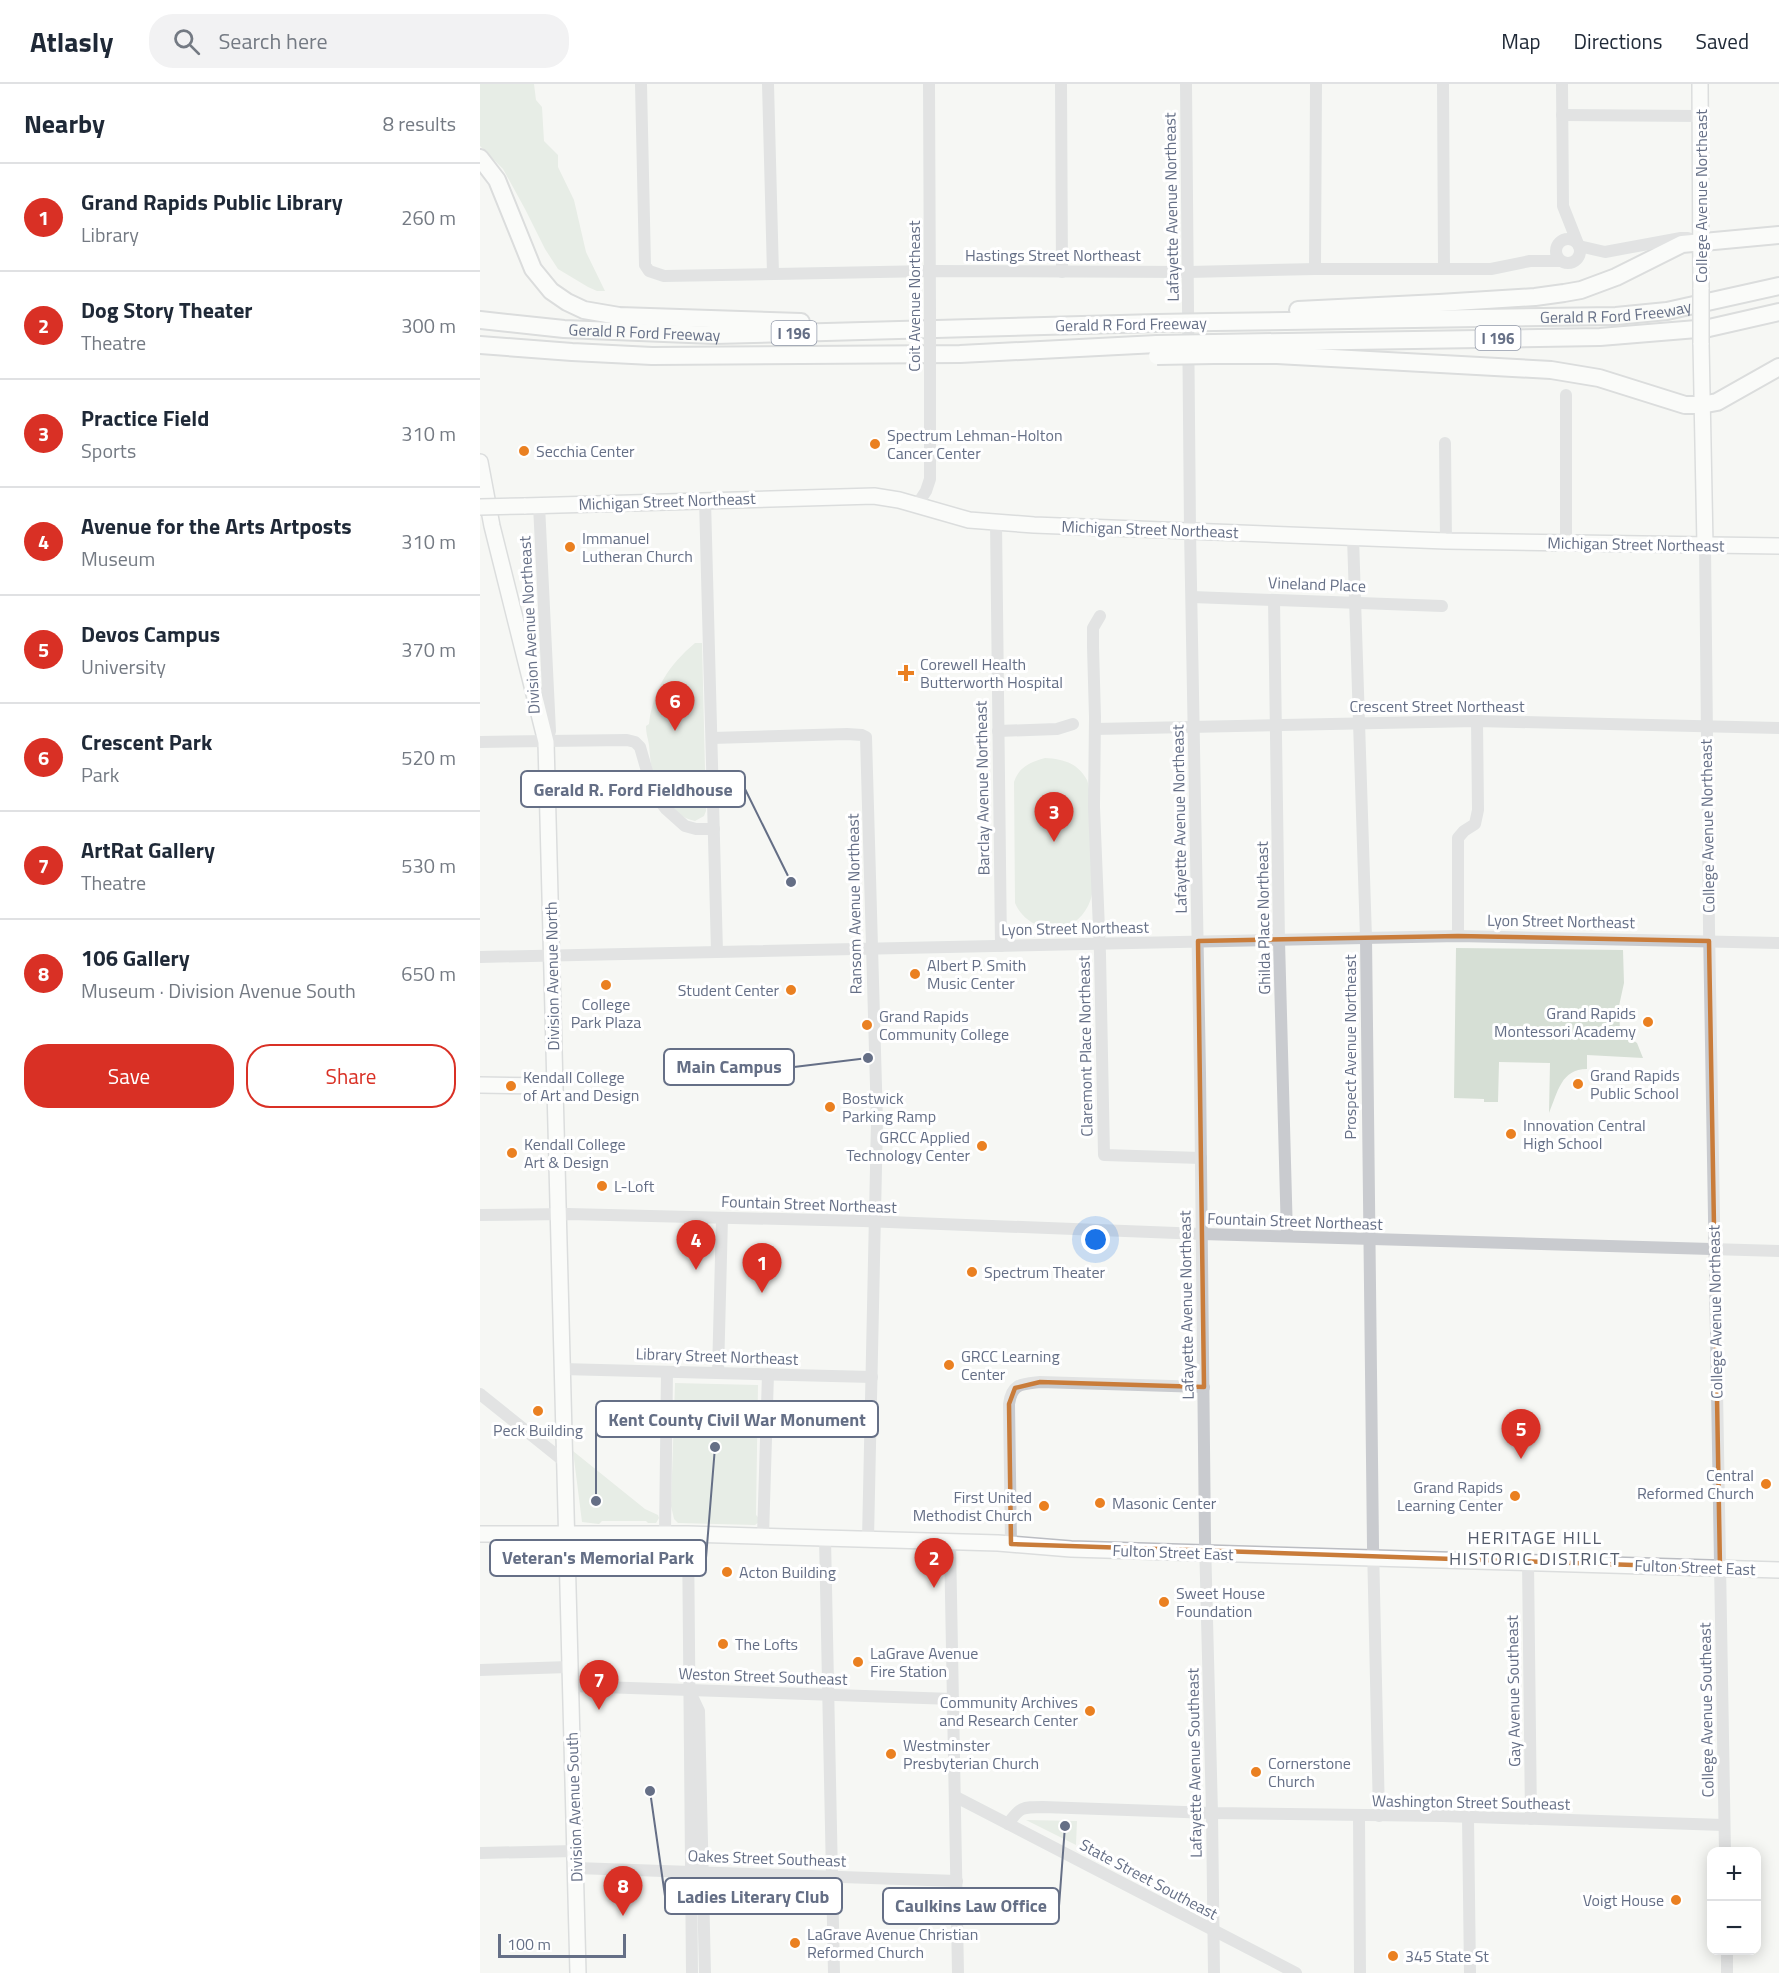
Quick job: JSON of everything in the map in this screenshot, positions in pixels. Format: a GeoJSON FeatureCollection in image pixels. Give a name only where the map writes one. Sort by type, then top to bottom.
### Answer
{"type":"FeatureCollection","features":[{"type":"Feature","properties":{"kind":"highway"},"geometry":{"type":"LineString","coordinates":[[480,158],[496,180],[524,250],[541,282],[550,291],[584,310],[619,316],[706,320],[1024,326]]}},
{"type":"Feature","properties":{"kind":"highway"},"geometry":{"type":"LineString","coordinates":[[1241,321],[1299,310],[1535,297],[1564,293],[1581,290],[1616,277],[1682,244],[1779,235]]}},
{"type":"Feature","properties":{"kind":"highway","name":"Gerald R Ford Freeway"},"geometry":{"type":"LineString","coordinates":[[480,320],[564,329],[714,335],[1241,321],[1616,316],[1667,311],[1779,286]]}},
{"type":"Feature","properties":{"kind":"highway","name":"Gerald R Ford Freeway"},"geometry":{"type":"LineString","coordinates":[[480,345],[652,356],[960,354],[1214,349],[1600,337],[1709,328],[1779,312]]}},
{"type":"Feature","properties":{"kind":"highway"},"geometry":{"type":"LineString","coordinates":[[1214,349],[1551,370],[1599,378],[1685,405],[1717,402],[1779,367]]}},
{"type":"Feature","properties":{"kind":"main road","name":"College Avenue Northeast"},"geometry":{"type":"LineString","coordinates":[[1700,84],[1701,405],[1705,545]]}},
{"type":"Feature","properties":{"kind":"main road","name":"Division Avenue North"},"geometry":{"type":"LineString","coordinates":[[480,462],[492,526],[546,741],[557,1215],[568,1534]]}},
{"type":"Feature","properties":{"kind":"main road","name":"Michigan Street Northeast"},"geometry":{"type":"LineString","coordinates":[[480,507],[849,495],[886,497],[969,520],[996,522],[1446,540],[1779,546]]}},
{"type":"Feature","properties":{"kind":"main road"},"geometry":{"type":"LineString","coordinates":[[480,1085],[554,1086]]}},
{"type":"Feature","properties":{"kind":"main road","name":"Fulton Street East"},"geometry":{"type":"LineString","coordinates":[[480,1534],[763,1536],[1011,1544],[1064,1549],[1779,1570]]}},
{"type":"Feature","properties":{"kind":"main road","name":"Division Avenue South"},"geometry":{"type":"LineString","coordinates":[[568,1534],[569,1667],[578,1973]]}},
{"type":"Feature","properties":{"kind":"street","name":"Hastings Street Northeast"},"geometry":{"type":"LineString","coordinates":[[641,84],[645,265],[649,271],[664,276],[931,271],[1189,272],[1491,269],[1530,261],[1561,261]]}},
{"type":"Feature","properties":{"kind":"street"},"geometry":{"type":"LineString","coordinates":[[768,84],[773,274]]}},
{"type":"Feature","properties":{"kind":"street","name":"Coit Avenue Northeast"},"geometry":{"type":"LineString","coordinates":[[917,505],[930,479],[929,84]]}},
{"type":"Feature","properties":{"kind":"street"},"geometry":{"type":"LineString","coordinates":[[1060,84],[1062,272]]}},
{"type":"Feature","properties":{"kind":"street","name":"Lafayette Avenue Northeast"},"geometry":{"type":"LineString","coordinates":[[1186,84],[1190,530],[1206,1553]]}},
{"type":"Feature","properties":{"kind":"street"},"geometry":{"type":"LineString","coordinates":[[1315,269],[1316,84]]}},
{"type":"Feature","properties":{"kind":"street"},"geometry":{"type":"LineString","coordinates":[[1443,84],[1444,269]]}},
{"type":"Feature","properties":{"kind":"street"},"geometry":{"type":"LineString","coordinates":[[1562,84],[1564,214],[1556,253],[1561,261],[1567,263],[1575,261],[1580,255],[1579,245],[1564,214]]}},
{"type":"Feature","properties":{"kind":"street"},"geometry":{"type":"LineString","coordinates":[[1562,115],[1700,116]]}},
{"type":"Feature","properties":{"kind":"street"},"geometry":{"type":"LineString","coordinates":[[1559,244],[1568,239],[1579,245],[1605,252],[1681,238],[1701,242]]}},
{"type":"Feature","properties":{"kind":"street","name":"Hastings Street Northeast"},"geometry":{"type":"LineString","coordinates":[[1530,261],[1559,244]]}},
{"type":"Feature","properties":{"kind":"street"},"geometry":{"type":"LineString","coordinates":[[1566,395],[1566,543]]}},
{"type":"Feature","properties":{"kind":"street"},"geometry":{"type":"LineString","coordinates":[[1445,443],[1446,540]]}},
{"type":"Feature","properties":{"kind":"street"},"geometry":{"type":"LineString","coordinates":[[705,500],[717,952]]}},
{"type":"Feature","properties":{"kind":"street","name":"Division Avenue Northeast"},"geometry":{"type":"LineString","coordinates":[[532,506],[550,731],[546,741]]}},
{"type":"Feature","properties":{"kind":"street","name":"Barclay Avenue Northeast"},"geometry":{"type":"LineString","coordinates":[[996,522],[1001,946]]}},
{"type":"Feature","properties":{"kind":"street","name":"Prospect Avenue Northeast"},"geometry":{"type":"LineString","coordinates":[[1353,537],[1357,602],[1366,938],[1373,1558],[1379,1816]]}},
{"type":"Feature","properties":{"kind":"street","name":"College Avenue Northeast"},"geometry":{"type":"LineString","coordinates":[[1705,545],[1709,941],[1720,1568]]}},
{"type":"Feature","properties":{"kind":"street","name":"Vineland Place"},"geometry":{"type":"LineString","coordinates":[[1192,597],[1442,606]]}},
{"type":"Feature","properties":{"kind":"street","name":"Ghilda Place Northeast"},"geometry":{"type":"LineString","coordinates":[[1274,600],[1287,1236]]}},
{"type":"Feature","properties":{"kind":"street","name":"Claremont Place Northeast"},"geometry":{"type":"LineString","coordinates":[[1100,616],[1093,628],[1094,807],[1104,1155],[1201,1158]]}},
{"type":"Feature","properties":{"kind":"street"},"geometry":{"type":"LineString","coordinates":[[1458,936],[1458,838],[1475,824],[1478,810],[1477,721]]}},
{"type":"Feature","properties":{"kind":"street","name":"Crescent Street Northeast"},"geometry":{"type":"LineString","coordinates":[[1095,729],[1477,721],[1779,728]]}},
{"type":"Feature","properties":{"kind":"street"},"geometry":{"type":"LineString","coordinates":[[998,731],[1057,729],[1073,724]]}},
{"type":"Feature","properties":{"kind":"street","name":"Ransom Avenue Northeast"},"geometry":{"type":"LineString","coordinates":[[712,738],[847,734],[865,736],[877,1121],[868,1539]]}},
{"type":"Feature","properties":{"kind":"street"},"geometry":{"type":"LineString","coordinates":[[480,742],[627,740],[635,742],[640,747],[653,792],[666,809],[686,826],[696,829],[714,829]]}},
{"type":"Feature","properties":{"kind":"street","name":"Lyon Street Northeast"},"geometry":{"type":"LineString","coordinates":[[480,957],[1458,936],[1779,943]]}},
{"type":"Feature","properties":{"kind":"street","name":"Fountain Street Northeast"},"geometry":{"type":"LineString","coordinates":[[480,1215],[875,1222],[1779,1251]]}},
{"type":"Feature","properties":{"kind":"street"},"geometry":{"type":"LineString","coordinates":[[718,1373],[723,1218]]}},
{"type":"Feature","properties":{"kind":"street","name":"Library Street Northeast"},"geometry":{"type":"LineString","coordinates":[[562,1369],[872,1377]]}},
{"type":"Feature","properties":{"kind":"street"},"geometry":{"type":"LineString","coordinates":[[665,1534],[667,1372]]}},
{"type":"Feature","properties":{"kind":"street"},"geometry":{"type":"LineString","coordinates":[[763,1536],[768,1374]]}},
{"type":"Feature","properties":{"kind":"street"},"geometry":{"type":"LineString","coordinates":[[1011,1544],[1011,1394],[1015,1388],[1023,1384],[1040,1382],[1204,1387]]}},
{"type":"Feature","properties":{"kind":"street"},"geometry":{"type":"LineString","coordinates":[[480,1394],[565,1462]]}},
{"type":"Feature","properties":{"kind":"street"},"geometry":{"type":"LineString","coordinates":[[688,1534],[689,1690],[696,1872],[705,1973]]}},
{"type":"Feature","properties":{"kind":"street"},"geometry":{"type":"LineString","coordinates":[[825,1538],[834,1973]]}},
{"type":"Feature","properties":{"kind":"street"},"geometry":{"type":"LineString","coordinates":[[950,1542],[958,1973]]}},
{"type":"Feature","properties":{"kind":"street","name":"Lafayette Avenue Southeast"},"geometry":{"type":"LineString","coordinates":[[1206,1553],[1214,1973]]}},
{"type":"Feature","properties":{"kind":"street","name":"Gay Avenue Southeast"},"geometry":{"type":"LineString","coordinates":[[1527,1562],[1532,1819]]}},
{"type":"Feature","properties":{"kind":"street","name":"College Avenue Southeast"},"geometry":{"type":"LineString","coordinates":[[1720,1568],[1725,1847]]}},
{"type":"Feature","properties":{"kind":"street"},"geometry":{"type":"LineString","coordinates":[[480,1671],[569,1667]]}},
{"type":"Feature","properties":{"kind":"street","name":"Weston Street Southeast"},"geometry":{"type":"LineString","coordinates":[[571,1686],[953,1699]]}},
{"type":"Feature","properties":{"kind":"street","name":"State Street Southeast"},"geometry":{"type":"LineString","coordinates":[[956,1797],[1296,1973]]}},
{"type":"Feature","properties":{"kind":"street","name":"Washington Street Southeast"},"geometry":{"type":"LineString","coordinates":[[1008,1824],[1022,1808],[1043,1807],[1212,1814],[1532,1819],[1724,1825]]}},
{"type":"Feature","properties":{"kind":"street"},"geometry":{"type":"LineString","coordinates":[[1359,1816],[1360,1973]]}},
{"type":"Feature","properties":{"kind":"street"},"geometry":{"type":"LineString","coordinates":[[1468,1818],[1470,1973]]}},
{"type":"Feature","properties":{"kind":"street"},"geometry":{"type":"LineString","coordinates":[[480,1853],[576,1851]]}},
{"type":"Feature","properties":{"kind":"street","name":"Oakes Street Southeast"},"geometry":{"type":"LineString","coordinates":[[576,1868],[957,1881]]}},
{"type":"Feature","properties":{"kind":"street"},"geometry":{"type":"LineString","coordinates":[[692,1973],[696,1872]]}},
{"type":"Feature","properties":{"kind":"street"},"geometry":{"type":"LineString","coordinates":[[1727,1955],[1727,1973]]}},
{"type":"Feature","properties":{"kind":"highlighted area"},"geometry":{"type":"Polygon","coordinates":[[[1458,936],[1709,941],[1720,1568],[1011,1544],[1009,1404],[1015,1388],[1040,1382],[1204,1387],[1198,941],[1458,936]]]}},
{"type":"Feature","properties":{"kind":"shaded area"},"geometry":{"type":"Polygon","coordinates":[[[480,84],[534,84],[536,100],[542,107],[544,141],[558,155],[558,167],[574,200],[586,252],[605,291],[597,291],[588,287],[558,269],[503,169],[480,146],[480,84]]]}},
{"type":"Feature","properties":{"kind":"shaded area"},"geometry":{"type":"Polygon","coordinates":[[[695,643],[702,643],[706,811],[704,816],[695,821],[679,814],[661,794],[652,769],[646,726],[649,724],[658,689],[677,660],[695,643]]]}},
{"type":"Feature","properties":{"kind":"shaded area"},"geometry":{"type":"Polygon","coordinates":[[[1045,758],[1058,759],[1075,766],[1087,780],[1090,800],[1093,855],[1092,896],[1086,909],[1077,920],[1068,926],[1058,928],[1048,928],[1028,920],[1015,903],[1014,782],[1019,772],[1026,766],[1045,758]]]}},
{"type":"Feature","properties":{"kind":"shaded area"},"geometry":{"type":"Polygon","coordinates":[[[1456,948],[1623,950],[1624,983],[1619,1006],[1620,1031],[1637,1043],[1643,1058],[1587,1055],[1587,1069],[1578,1070],[1566,1077],[1549,1113],[1550,1063],[1499,1062],[1498,1102],[1454,1098],[1456,948]]]}},
{"type":"Feature","properties":{"kind":"shaded area"},"geometry":{"type":"Polygon","coordinates":[[[675,1383],[758,1385],[756,1515],[759,1522],[755,1525],[678,1523],[674,1519],[671,1506],[675,1383]]]}},
{"type":"Feature","properties":{"kind":"shaded area"},"geometry":{"type":"Polygon","coordinates":[[[573,1451],[645,1509],[658,1515],[656,1523],[646,1521],[602,1521],[599,1524],[582,1522],[573,1451]]]}},
{"type":"Feature","properties":{"kind":"shaded area"},"geometry":{"type":"Polygon","coordinates":[[[1026,1820],[1077,1821],[1076,1845],[1026,1820]]]}},
{"type":"Feature","properties":{"kind":"place","name":"Spectrum Lehman-Holton Cancer Center"},"geometry":{"type":"Point","coordinates":[875,444]}},
{"type":"Feature","properties":{"kind":"place","name":"Secchia Center"},"geometry":{"type":"Point","coordinates":[524,451]}},
{"type":"Feature","properties":{"kind":"place","name":"Immanuel Lutheran Church"},"geometry":{"type":"Point","coordinates":[570,547]}},
{"type":"Feature","properties":{"kind":"place","name":"Corewell Health Butterworth Hospital"},"geometry":{"type":"Point","coordinates":[906,673]}},
{"type":"Feature","properties":{"kind":"place","name":"Crescent Park"},"geometry":{"type":"Point","coordinates":[675,731]}},
{"type":"Feature","properties":{"kind":"place","name":"Practice Field"},"geometry":{"type":"Point","coordinates":[1054,842]}},
{"type":"Feature","properties":{"kind":"place","name":"Gerald R. Ford Fieldhouse"},"geometry":{"type":"Point","coordinates":[791,882]}},
{"type":"Feature","properties":{"kind":"place","name":"Albert P. Smith Music Center"},"geometry":{"type":"Point","coordinates":[915,974]}},
{"type":"Feature","properties":{"kind":"place","name":"College Park Plaza"},"geometry":{"type":"Point","coordinates":[606,985]}},
{"type":"Feature","properties":{"kind":"place","name":"Student Center"},"geometry":{"type":"Point","coordinates":[791,990]}},
{"type":"Feature","properties":{"kind":"place","name":"Grand Rapids Montessori Academy"},"geometry":{"type":"Point","coordinates":[1648,1022]}},
{"type":"Feature","properties":{"kind":"place","name":"Grand Rapids Community College"},"geometry":{"type":"Point","coordinates":[867,1025]}},
{"type":"Feature","properties":{"kind":"place","name":"Main Campus"},"geometry":{"type":"Point","coordinates":[868,1058]}},
{"type":"Feature","properties":{"kind":"place","name":"Grand Rapids Public School"},"geometry":{"type":"Point","coordinates":[1578,1084]}},
{"type":"Feature","properties":{"kind":"place","name":"Kendall College of Art and Design"},"geometry":{"type":"Point","coordinates":[511,1086]}},
{"type":"Feature","properties":{"kind":"place","name":"Bostwick Parking Ramp"},"geometry":{"type":"Point","coordinates":[830,1107]}},
{"type":"Feature","properties":{"kind":"place","name":"Innovation Central High School"},"geometry":{"type":"Point","coordinates":[1511,1134]}},
{"type":"Feature","properties":{"kind":"place","name":"GRCC Applied Technology Center"},"geometry":{"type":"Point","coordinates":[982,1146]}},
{"type":"Feature","properties":{"kind":"place","name":"Kendall College Art & Design"},"geometry":{"type":"Point","coordinates":[512,1153]}},
{"type":"Feature","properties":{"kind":"place","name":"L-Loft"},"geometry":{"type":"Point","coordinates":[602,1186]}},
{"type":"Feature","properties":{"kind":"place","name":"Avenue for the Arts Artposts"},"geometry":{"type":"Point","coordinates":[696,1270]}},
{"type":"Feature","properties":{"kind":"place","name":"Spectrum Theater"},"geometry":{"type":"Point","coordinates":[972,1272]}},
{"type":"Feature","properties":{"kind":"place","name":"Grand Rapids Public Library"},"geometry":{"type":"Point","coordinates":[762,1293]}},
{"type":"Feature","properties":{"kind":"place","name":"GRCC Learning Center"},"geometry":{"type":"Point","coordinates":[949,1365]}},
{"type":"Feature","properties":{"kind":"place","name":"Peck Building"},"geometry":{"type":"Point","coordinates":[538,1411]}},
{"type":"Feature","properties":{"kind":"place","name":"Veteran's Memorial Park"},"geometry":{"type":"Point","coordinates":[715,1447]}},
{"type":"Feature","properties":{"kind":"place","name":"Devos Campus"},"geometry":{"type":"Point","coordinates":[1521,1459]}},
{"type":"Feature","properties":{"kind":"place","name":"Central Reformed Church"},"geometry":{"type":"Point","coordinates":[1766,1484]}},
{"type":"Feature","properties":{"kind":"place","name":"Grand Rapids Learning Center"},"geometry":{"type":"Point","coordinates":[1515,1496]}},
{"type":"Feature","properties":{"kind":"place","name":"Kent County Civil War Monument"},"geometry":{"type":"Point","coordinates":[596,1501]}},
{"type":"Feature","properties":{"kind":"place","name":"Masonic Center"},"geometry":{"type":"Point","coordinates":[1100,1503]}},
{"type":"Feature","properties":{"kind":"place","name":"First United Methodist Church"},"geometry":{"type":"Point","coordinates":[1044,1506]}},
{"type":"Feature","properties":{"kind":"place","name":"Acton Building"},"geometry":{"type":"Point","coordinates":[727,1572]}},
{"type":"Feature","properties":{"kind":"place","name":"Dog Story Theater"},"geometry":{"type":"Point","coordinates":[934,1588]}},
{"type":"Feature","properties":{"kind":"place","name":"Sweet House Foundation"},"geometry":{"type":"Point","coordinates":[1164,1602]}},
{"type":"Feature","properties":{"kind":"place","name":"The Lofts"},"geometry":{"type":"Point","coordinates":[723,1644]}},
{"type":"Feature","properties":{"kind":"place","name":"LaGrave Avenue Fire Station"},"geometry":{"type":"Point","coordinates":[858,1662]}},
{"type":"Feature","properties":{"kind":"place","name":"ArtRat Gallery"},"geometry":{"type":"Point","coordinates":[599,1710]}},
{"type":"Feature","properties":{"kind":"place","name":"Community Archives and Research Center"},"geometry":{"type":"Point","coordinates":[1090,1711]}},
{"type":"Feature","properties":{"kind":"place","name":"Westminster Presbyterian Church"},"geometry":{"type":"Point","coordinates":[891,1754]}},
{"type":"Feature","properties":{"kind":"place","name":"Cornerstone Church"},"geometry":{"type":"Point","coordinates":[1256,1772]}},
{"type":"Feature","properties":{"kind":"place","name":"Ladies Literary Club"},"geometry":{"type":"Point","coordinates":[650,1791]}},
{"type":"Feature","properties":{"kind":"place","name":"Caulkins Law Office"},"geometry":{"type":"Point","coordinates":[1065,1826]}},
{"type":"Feature","properties":{"kind":"place","name":"Voigt House"},"geometry":{"type":"Point","coordinates":[1676,1900]}},
{"type":"Feature","properties":{"kind":"place","name":"106 Gallery"},"geometry":{"type":"Point","coordinates":[623,1916]}},
{"type":"Feature","properties":{"kind":"place","name":"LaGrave Avenue Christian Reformed Church"},"geometry":{"type":"Point","coordinates":[795,1943]}},
{"type":"Feature","properties":{"kind":"place","name":"345 State St"},"geometry":{"type":"Point","coordinates":[1393,1956]}},
{"type":"Feature","properties":{"kind":"district","name":"HERITAGE HILL HISTORIC DISTRICT"},"geometry":{"type":"Point","coordinates":[1535,1547]}}]}
